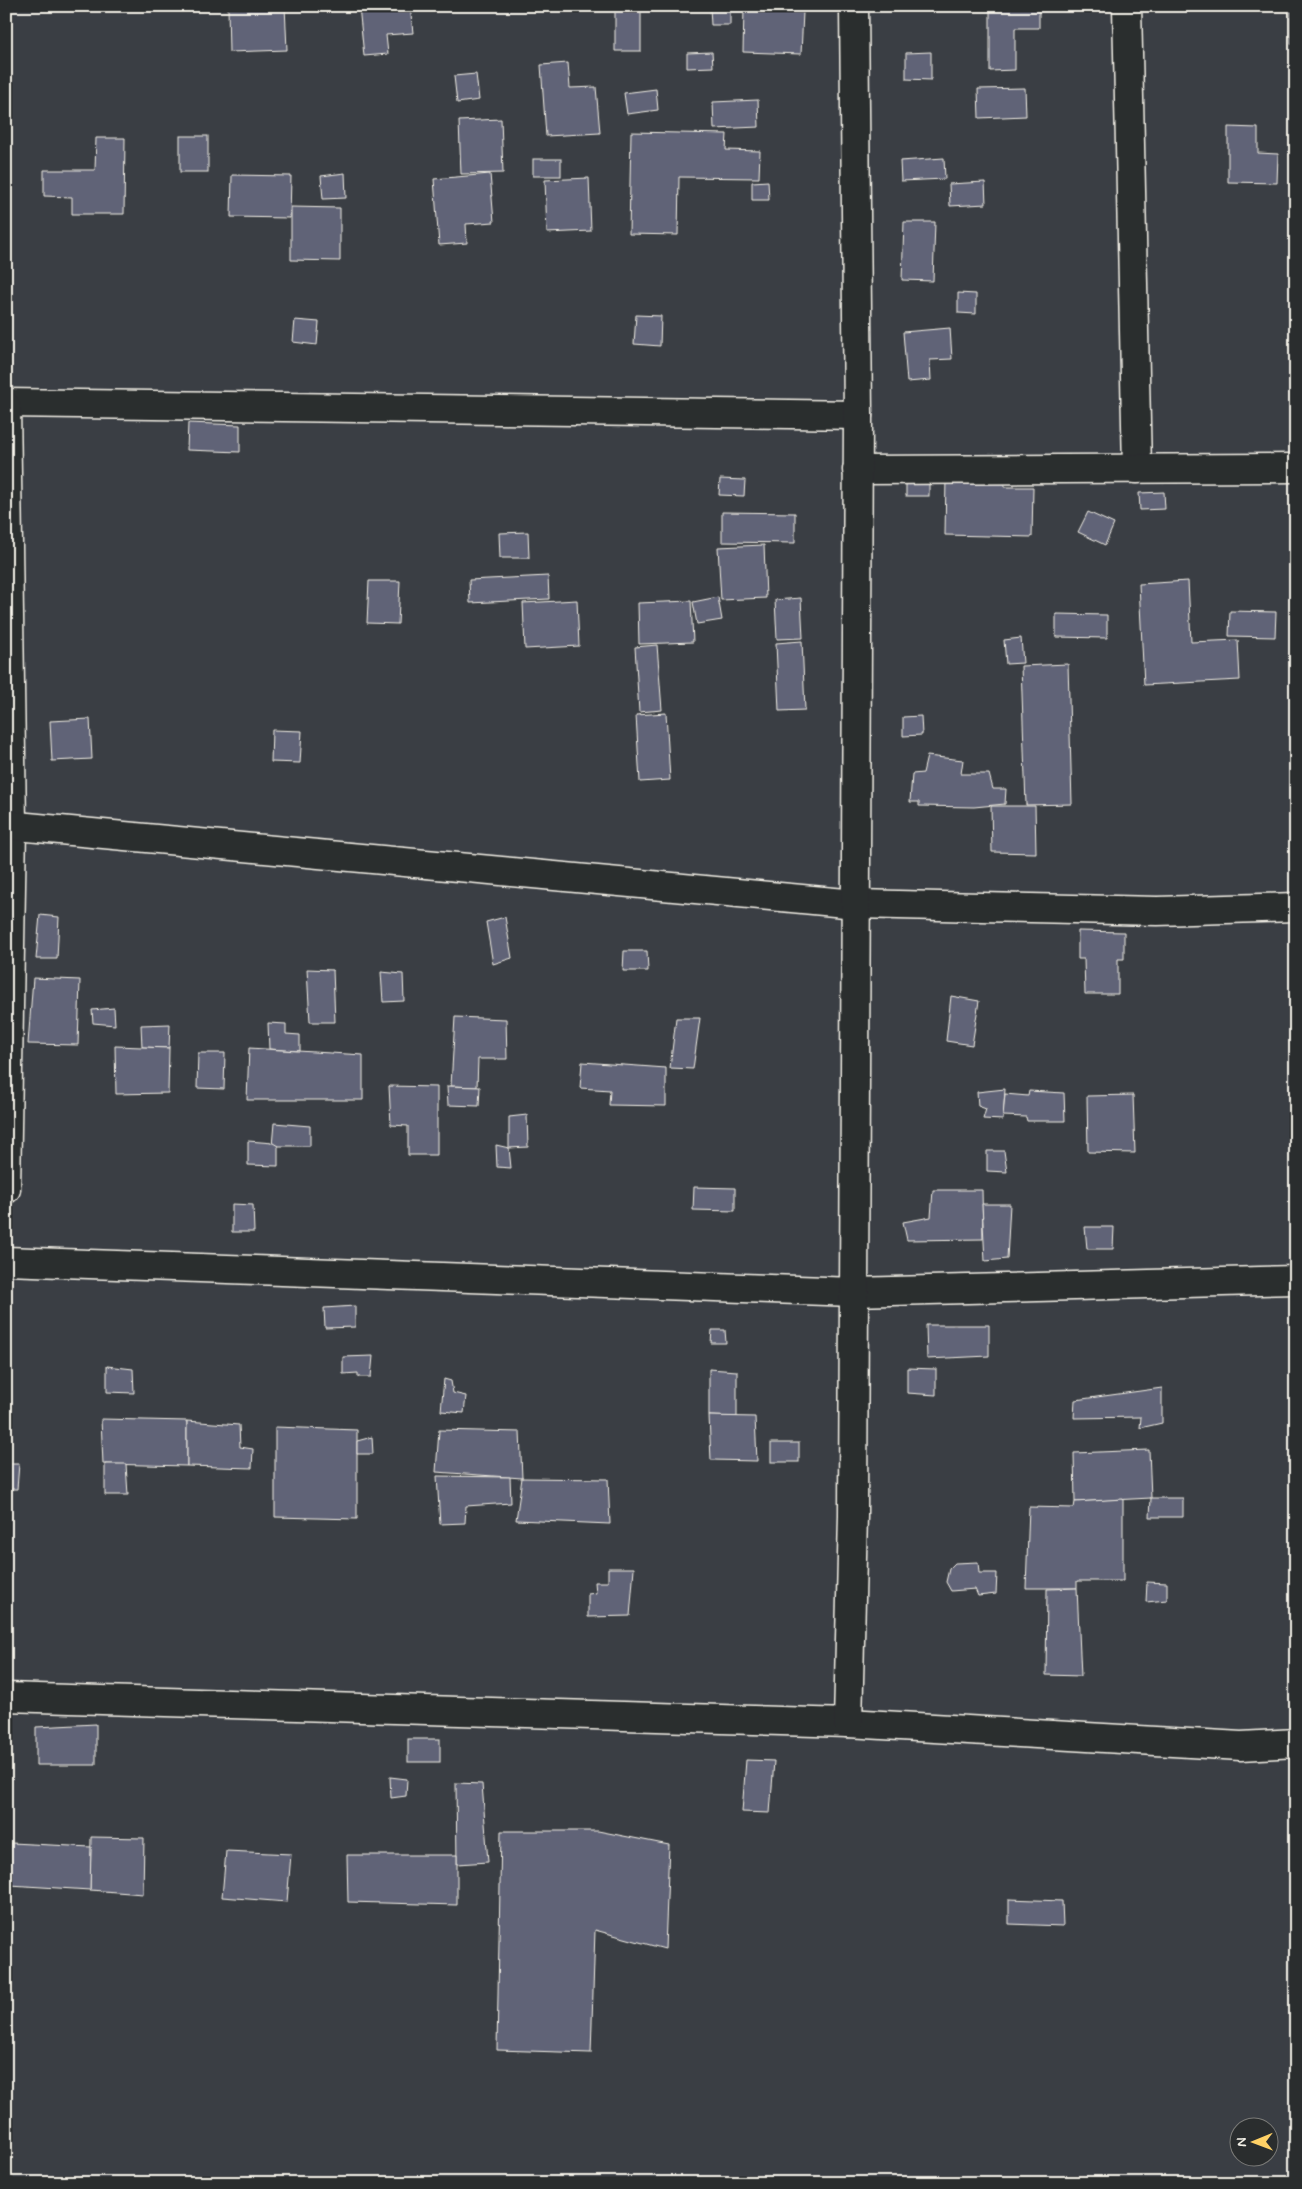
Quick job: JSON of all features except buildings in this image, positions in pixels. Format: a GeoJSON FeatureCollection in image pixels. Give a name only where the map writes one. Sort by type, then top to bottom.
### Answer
{"type":"FeatureCollection","features":[{"type":"Feature","properties":{"kind":"street"},"geometry":{"type":"LineString","coordinates":[[848,1723],[853,1515],[858,415],[854,6]]}},
{"type":"Feature","properties":{"kind":"street"},"geometry":{"type":"LineString","coordinates":[[1127,6],[1137,469]]}},
{"type":"Feature","properties":{"kind":"street"},"geometry":{"type":"LineString","coordinates":[[6,1189],[9,825],[6,405],[858,415]]}},
{"type":"Feature","properties":{"kind":"street"},"geometry":{"type":"LineString","coordinates":[[857,470],[1296,468]]}},
{"type":"Feature","properties":{"kind":"street"},"geometry":{"type":"LineString","coordinates":[[9,825],[856,904],[1156,910],[1296,907]]}},
{"type":"Feature","properties":{"kind":"street"},"geometry":{"type":"LineString","coordinates":[[6,1261],[854,1292],[1296,1280]]}},
{"type":"Feature","properties":{"kind":"street"},"geometry":{"type":"LineString","coordinates":[[6,1698],[848,1723],[1241,1746],[1296,1743]]}}]}
